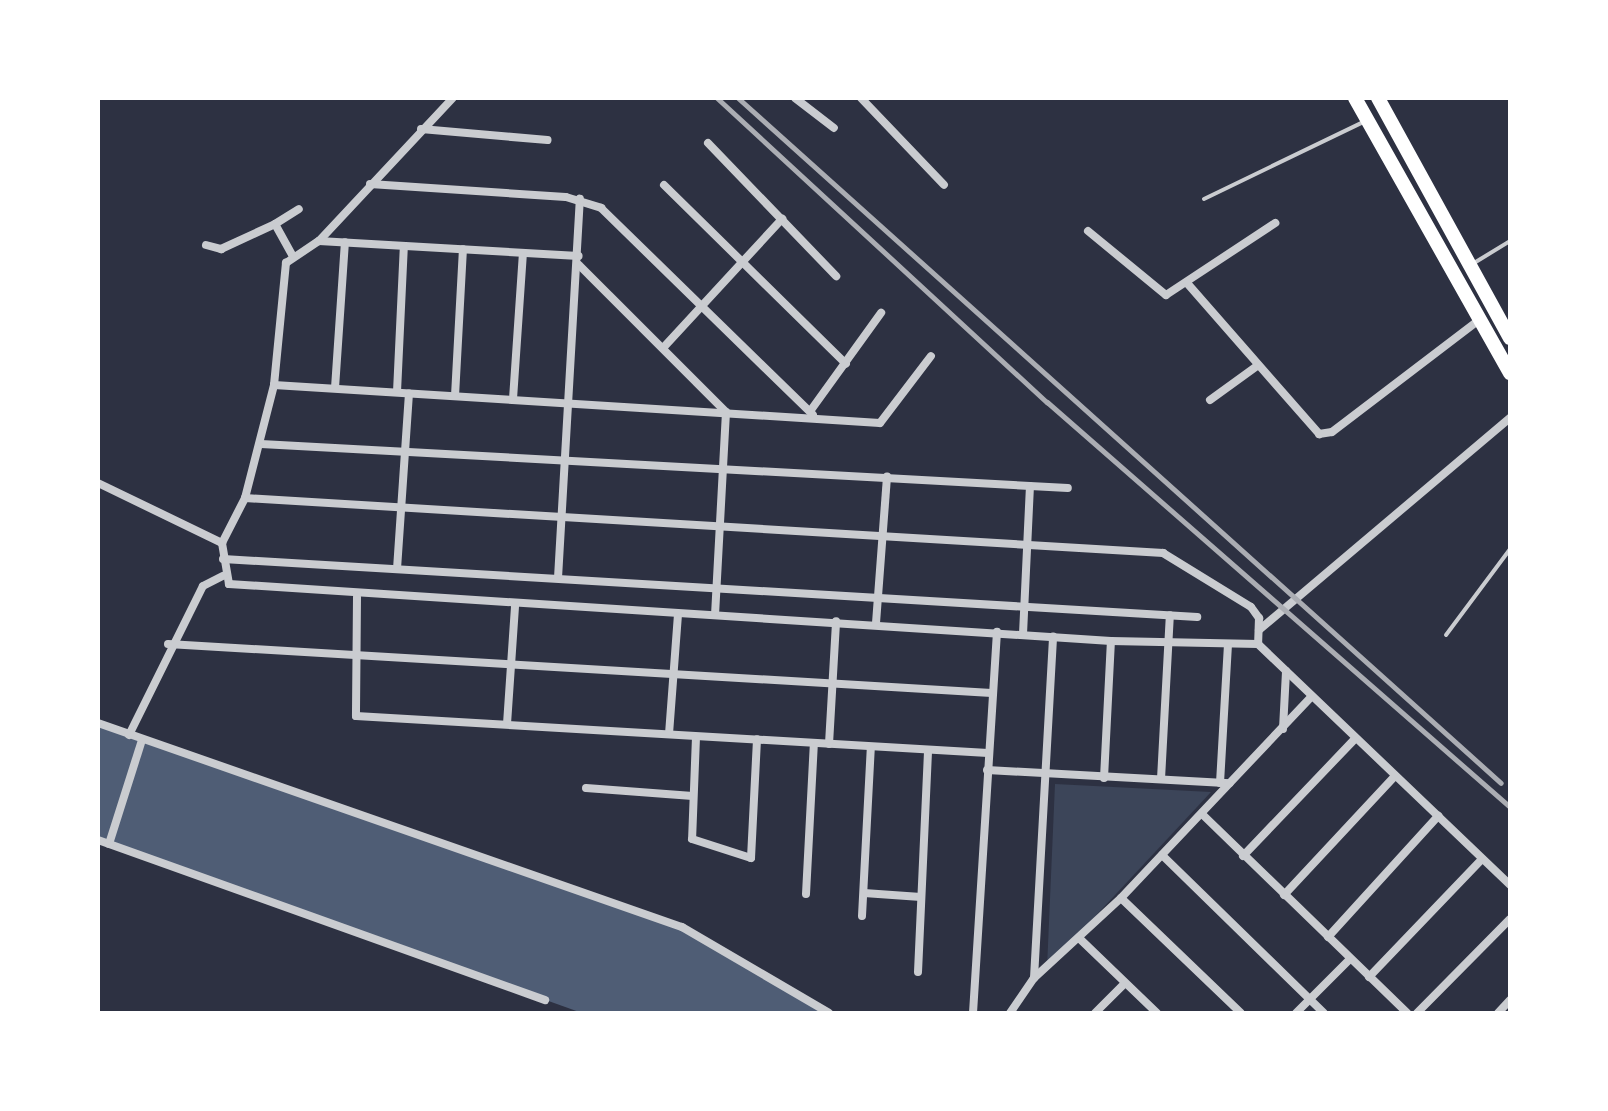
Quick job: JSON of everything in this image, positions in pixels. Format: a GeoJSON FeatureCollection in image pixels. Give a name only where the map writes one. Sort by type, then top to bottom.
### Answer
{"type":"FeatureCollection","features":[{"type":"Feature","properties":{"kind":"highway"},"geometry":{"type":"LineString","coordinates":[[1355,98],[1510,373]]}},
{"type":"Feature","properties":{"kind":"highway"},"geometry":{"type":"LineString","coordinates":[[1378,98],[1465,269],[1510,338]]}},
{"type":"Feature","properties":{"kind":"street"},"geometry":{"type":"LineString","coordinates":[[453,98],[319,241],[293,256],[284,270],[274,385],[261,444],[245,498],[222,543],[223,576],[232,586],[357,597],[876,623],[1169,645],[1258,644],[1510,885]]}},
{"type":"Feature","properties":{"kind":"street"},"geometry":{"type":"LineString","coordinates":[[795,98],[834,128]]}},
{"type":"Feature","properties":{"kind":"street"},"geometry":{"type":"LineString","coordinates":[[861,98],[944,185]]}},
{"type":"Feature","properties":{"kind":"street"},"geometry":{"type":"LineString","coordinates":[[421,129],[548,140]]}},
{"type":"Feature","properties":{"kind":"street"},"geometry":{"type":"LineString","coordinates":[[708,143],[836,276]]}},
{"type":"Feature","properties":{"kind":"street"},"geometry":{"type":"LineString","coordinates":[[370,184],[580,199],[615,217],[812,412]]}},
{"type":"Feature","properties":{"kind":"street"},"geometry":{"type":"LineString","coordinates":[[664,185],[846,364]]}},
{"type":"Feature","properties":{"kind":"street"},"geometry":{"type":"LineString","coordinates":[[558,578],[579,261],[580,199]]}},
{"type":"Feature","properties":{"kind":"street"},"geometry":{"type":"LineString","coordinates":[[206,245],[221,249],[299,209]]}},
{"type":"Feature","properties":{"kind":"street"},"geometry":{"type":"LineString","coordinates":[[663,348],[782,219]]}},
{"type":"Feature","properties":{"kind":"street"},"geometry":{"type":"LineString","coordinates":[[1088,231],[1128,258],[1160,294],[1187,283],[1275,223]]}},
{"type":"Feature","properties":{"kind":"street"},"geometry":{"type":"LineString","coordinates":[[275,224],[293,256]]}},
{"type":"Feature","properties":{"kind":"street"},"geometry":{"type":"LineString","coordinates":[[319,241],[523,253],[579,261],[726,412],[726,470],[715,615]]}},
{"type":"Feature","properties":{"kind":"street"},"geometry":{"type":"LineString","coordinates":[[335,388],[345,242]]}},
{"type":"Feature","properties":{"kind":"street"},"geometry":{"type":"LineString","coordinates":[[397,392],[404,246]]}},
{"type":"Feature","properties":{"kind":"street"},"geometry":{"type":"LineString","coordinates":[[455,396],[463,249]]}},
{"type":"Feature","properties":{"kind":"street"},"geometry":{"type":"LineString","coordinates":[[513,399],[523,253]]}},
{"type":"Feature","properties":{"kind":"street"},"geometry":{"type":"LineString","coordinates":[[1187,283],[1313,431],[1325,435],[1479,320]]}},
{"type":"Feature","properties":{"kind":"street"},"geometry":{"type":"LineString","coordinates":[[812,412],[881,313]]}},
{"type":"Feature","properties":{"kind":"street"},"geometry":{"type":"LineString","coordinates":[[274,385],[726,412],[812,412],[880,423],[931,356]]}},
{"type":"Feature","properties":{"kind":"street"},"geometry":{"type":"LineString","coordinates":[[1210,400],[1257,366]]}},
{"type":"Feature","properties":{"kind":"street"},"geometry":{"type":"LineString","coordinates":[[397,569],[409,393]]}},
{"type":"Feature","properties":{"kind":"street"},"geometry":{"type":"LineString","coordinates":[[1259,630],[1510,418]]}},
{"type":"Feature","properties":{"kind":"street"},"geometry":{"type":"LineString","coordinates":[[261,444],[1068,488]]}},
{"type":"Feature","properties":{"kind":"street"},"geometry":{"type":"LineString","coordinates":[[876,623],[887,476]]}},
{"type":"Feature","properties":{"kind":"street"},"geometry":{"type":"LineString","coordinates":[[98,483],[222,543]]}},
{"type":"Feature","properties":{"kind":"street"},"geometry":{"type":"LineString","coordinates":[[1023,634],[1030,486]]}},
{"type":"Feature","properties":{"kind":"street"},"geometry":{"type":"LineString","coordinates":[[245,498],[1163,553],[1244,601],[1259,630],[1258,644]]}},
{"type":"Feature","properties":{"kind":"street"},"geometry":{"type":"LineString","coordinates":[[223,559],[1197,617]]}},
{"type":"Feature","properties":{"kind":"street"},"geometry":{"type":"LineString","coordinates":[[129,735],[168,644],[203,586],[223,576]]}},
{"type":"Feature","properties":{"kind":"street"},"geometry":{"type":"LineString","coordinates":[[357,597],[352,657],[356,716],[988,753]]}},
{"type":"Feature","properties":{"kind":"street"},"geometry":{"type":"LineString","coordinates":[[507,724],[515,606]]}},
{"type":"Feature","properties":{"kind":"street"},"geometry":{"type":"LineString","coordinates":[[669,734],[678,614]]}},
{"type":"Feature","properties":{"kind":"street"},"geometry":{"type":"LineString","coordinates":[[1161,779],[1170,615]]}},
{"type":"Feature","properties":{"kind":"street"},"geometry":{"type":"LineString","coordinates":[[829,744],[836,621]]}},
{"type":"Feature","properties":{"kind":"street"},"geometry":{"type":"LineString","coordinates":[[973,1013],[997,632]]}},
{"type":"Feature","properties":{"kind":"street"},"geometry":{"type":"LineString","coordinates":[[1034,978],[1053,637]]}},
{"type":"Feature","properties":{"kind":"street"},"geometry":{"type":"LineString","coordinates":[[1104,778],[1111,641]]}},
{"type":"Feature","properties":{"kind":"street"},"geometry":{"type":"LineString","coordinates":[[168,644],[992,693]]}},
{"type":"Feature","properties":{"kind":"street"},"geometry":{"type":"LineString","coordinates":[[1225,783],[1228,646]]}},
{"type":"Feature","properties":{"kind":"street"},"geometry":{"type":"LineString","coordinates":[[1283,730],[1286,671]]}},
{"type":"Feature","properties":{"kind":"street"},"geometry":{"type":"LineString","coordinates":[[1010,1013],[1034,978],[1080,939],[1121,898],[1202,814],[1225,783],[1283,730],[1311,697]]}},
{"type":"Feature","properties":{"kind":"street"},"geometry":{"type":"LineString","coordinates":[[98,723],[682,927],[829,1013]]}},
{"type":"Feature","properties":{"kind":"street"},"geometry":{"type":"LineString","coordinates":[[696,737],[694,842],[754,856],[757,739]]}},
{"type":"Feature","properties":{"kind":"street"},"geometry":{"type":"LineString","coordinates":[[1243,856],[1355,739]]}},
{"type":"Feature","properties":{"kind":"street"},"geometry":{"type":"LineString","coordinates":[[109,844],[112,820],[142,740]]}},
{"type":"Feature","properties":{"kind":"street"},"geometry":{"type":"LineString","coordinates":[[806,894],[814,743]]}},
{"type":"Feature","properties":{"kind":"street"},"geometry":{"type":"LineString","coordinates":[[862,916],[871,747]]}},
{"type":"Feature","properties":{"kind":"street"},"geometry":{"type":"LineString","coordinates":[[918,972],[928,750]]}},
{"type":"Feature","properties":{"kind":"street"},"geometry":{"type":"LineString","coordinates":[[987,770],[1225,783]]}},
{"type":"Feature","properties":{"kind":"street"},"geometry":{"type":"LineString","coordinates":[[1284,895],[1395,776]]}},
{"type":"Feature","properties":{"kind":"street"},"geometry":{"type":"LineString","coordinates":[[586,788],[693,796]]}},
{"type":"Feature","properties":{"kind":"street"},"geometry":{"type":"LineString","coordinates":[[1202,814],[1407,1013]]}},
{"type":"Feature","properties":{"kind":"street"},"geometry":{"type":"LineString","coordinates":[[1328,937],[1438,816]]}},
{"type":"Feature","properties":{"kind":"street"},"geometry":{"type":"LineString","coordinates":[[98,840],[545,1000]]}},
{"type":"Feature","properties":{"kind":"street"},"geometry":{"type":"LineString","coordinates":[[1162,855],[1324,1013]]}},
{"type":"Feature","properties":{"kind":"street"},"geometry":{"type":"LineString","coordinates":[[1369,977],[1482,859]]}},
{"type":"Feature","properties":{"kind":"street"},"geometry":{"type":"LineString","coordinates":[[864,893],[921,897]]}},
{"type":"Feature","properties":{"kind":"street"},"geometry":{"type":"LineString","coordinates":[[1121,898],[1241,1013]]}},
{"type":"Feature","properties":{"kind":"street"},"geometry":{"type":"LineString","coordinates":[[1417,1013],[1510,919]]}},
{"type":"Feature","properties":{"kind":"street"},"geometry":{"type":"LineString","coordinates":[[1080,939],[1157,1013]]}},
{"type":"Feature","properties":{"kind":"street"},"geometry":{"type":"LineString","coordinates":[[1296,1013],[1350,959]]}},
{"type":"Feature","properties":{"kind":"street"},"geometry":{"type":"LineString","coordinates":[[1095,1013],[1125,983]]}},
{"type":"Feature","properties":{"kind":"street"},"geometry":{"type":"LineString","coordinates":[[1498,1013],[1510,1000]]}},
{"type":"Feature","properties":{"kind":"lane"},"geometry":{"type":"LineString","coordinates":[[1204,199],[1367,120]]}},
{"type":"Feature","properties":{"kind":"lane"},"geometry":{"type":"LineString","coordinates":[[1465,269],[1510,241]]}},
{"type":"Feature","properties":{"kind":"lane"},"geometry":{"type":"LineString","coordinates":[[1446,635],[1510,549]]}},
{"type":"Feature","properties":{"kind":"shaded area"},"geometry":{"type":"Polygon","coordinates":[[[98,723],[682,927],[829,1013],[582,1013],[98,840],[98,723]]]}},
{"type":"Feature","properties":{"kind":"shaded area"},"geometry":{"type":"Polygon","coordinates":[[[1055,784],[1211,792],[1047,968],[1055,784]]]}},
{"type":"Feature","properties":{"kind":"railway"},"geometry":{"type":"LineString","coordinates":[[717,98],[1047,402],[1510,807]]}},
{"type":"Feature","properties":{"kind":"railway"},"geometry":{"type":"LineString","coordinates":[[738,98],[1501,783]]}}]}
